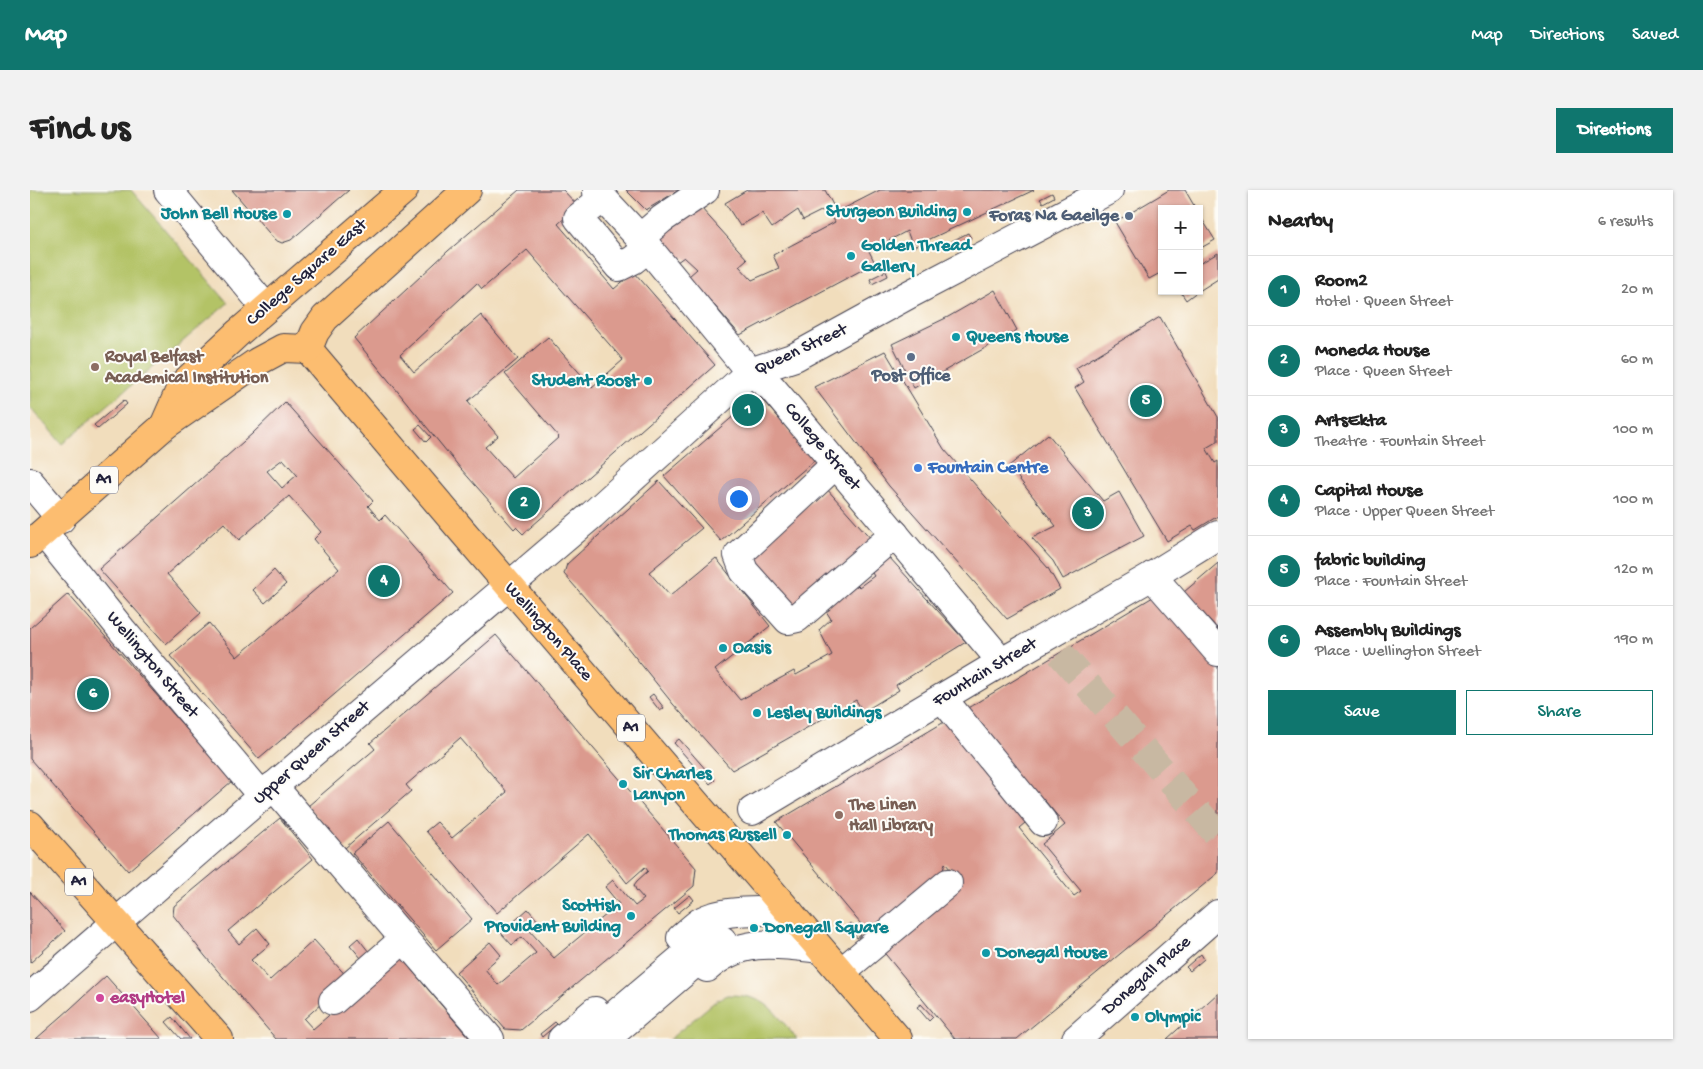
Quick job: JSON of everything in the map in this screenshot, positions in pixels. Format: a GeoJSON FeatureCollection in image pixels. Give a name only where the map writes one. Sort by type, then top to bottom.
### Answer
{"type":"FeatureCollection","features":[{"type":"Feature","properties":{"kind":"main road","name":"College Square East"},"geometry":{"type":"LineString","coordinates":[[164,426],[182,385],[266,308],[404,190]]}},
{"type":"Feature","properties":{"kind":"main road"},"geometry":{"type":"LineString","coordinates":[[308,349],[315,332],[325,318],[467,190]]}},
{"type":"Feature","properties":{"kind":"main road","name":"A1"},"geometry":{"type":"LineString","coordinates":[[45,532],[164,426],[257,362],[283,348],[308,349]]}},
{"type":"Feature","properties":{"kind":"main road","name":"Wellington Place"},"geometry":{"type":"LineString","coordinates":[[308,349],[790,913]]}},
{"type":"Feature","properties":{"kind":"main road","name":"A1"},"geometry":{"type":"LineString","coordinates":[[30,826],[219,1039]]}},
{"type":"Feature","properties":{"kind":"main road","name":"A1"},"geometry":{"type":"LineString","coordinates":[[790,913],[898,1039]]}},
{"type":"Feature","properties":{"kind":"street"},"geometry":{"type":"LineString","coordinates":[[168,190],[266,308]]}},
{"type":"Feature","properties":{"kind":"street"},"geometry":{"type":"LineString","coordinates":[[600,195],[578,218],[619,267],[633,260],[662,219],[705,190]]}},
{"type":"Feature","properties":{"kind":"street","name":"Queen Street"},"geometry":{"type":"LineString","coordinates":[[510,584],[592,515],[750,372],[795,357],[908,295],[1109,190]]}},
{"type":"Feature","properties":{"kind":"street","name":"College Street"},"geometry":{"type":"LineString","coordinates":[[644,243],[750,372],[772,388],[1002,662]]}},
{"type":"Feature","properties":{"kind":"street"},"geometry":{"type":"LineString","coordinates":[[836,464],[738,555],[744,572],[788,620],[797,618],[895,534]]}},
{"type":"Feature","properties":{"kind":"street","name":"Wellington Street"},"geometry":{"type":"LineString","coordinates":[[30,482],[45,532],[122,630],[404,939],[490,1039]]}},
{"type":"Feature","properties":{"kind":"street","name":"Fountain Street"},"geometry":{"type":"LineString","coordinates":[[752,811],[943,699],[1002,662],[1053,645],[1152,576],[1218,535]]}},
{"type":"Feature","properties":{"kind":"street"},"geometry":{"type":"LineString","coordinates":[[1152,576],[1218,652]]}},
{"type":"Feature","properties":{"kind":"street","name":"Upper Queen Street"},"geometry":{"type":"LineString","coordinates":[[30,997],[510,584]]}},
{"type":"Feature","properties":{"kind":"street"},"geometry":{"type":"LineString","coordinates":[[943,699],[1043,822]]}},
{"type":"Feature","properties":{"kind":"street"},"geometry":{"type":"LineString","coordinates":[[841,972],[948,883]]}},
{"type":"Feature","properties":{"kind":"street"},"geometry":{"type":"LineString","coordinates":[[562,1039],[701,922],[732,913],[751,911],[790,913]]}},
{"type":"Feature","properties":{"kind":"street","name":"Donegall Place"},"geometry":{"type":"LineString","coordinates":[[1076,1039],[1218,914]]}},
{"type":"Feature","properties":{"kind":"street"},"geometry":{"type":"LineString","coordinates":[[586,1039],[708,936],[722,940],[606,1039]]}},
{"type":"Feature","properties":{"kind":"street"},"geometry":{"type":"LineString","coordinates":[[333,1001],[404,939]]}},
{"type":"Feature","properties":{"kind":"street"},"geometry":{"type":"LineString","coordinates":[[627,1039],[720,956],[742,948],[763,944],[820,949]]}},
{"type":"Feature","properties":{"kind":"green space","name":"Royal Belfast Academical Institution"},"geometry":{"type":"Polygon","coordinates":[[[30,190],[131,190],[228,303],[62,444],[30,407],[30,190]]]}},
{"type":"Feature","properties":{"kind":"green space"},"geometry":{"type":"Polygon","coordinates":[[[728,995],[752,998],[768,1006],[797,1039],[670,1039],[718,999],[728,995]]]}},
{"type":"Feature","properties":{"kind":"building","name":"John Bell House"},"geometry":{"type":"Polygon","coordinates":[[[232,190],[349,190],[291,240],[282,243],[275,240],[232,190]]]}},
{"type":"Feature","properties":{"kind":"building"},"geometry":{"type":"Polygon","coordinates":[[[519,190],[563,190],[578,206],[558,224],[614,289],[634,272],[715,365],[523,534],[516,527],[514,529],[461,469],[354,338],[448,251],[519,190]],[[527,250],[482,289],[477,283],[400,355],[414,372],[481,315],[518,359],[468,401],[498,436],[485,447],[513,478],[559,437],[505,374],[548,337],[592,387],[623,360],[527,250]]]}},
{"type":"Feature","properties":{"kind":"building"},"geometry":{"type":"Polygon","coordinates":[[[626,190],[679,190],[646,210],[626,190]]]}},
{"type":"Feature","properties":{"kind":"building"},"geometry":{"type":"Polygon","coordinates":[[[747,190],[825,190],[833,205],[803,220],[798,210],[772,228],[762,213],[740,226],[725,203],[747,190]]]}},
{"type":"Feature","properties":{"kind":"building"},"geometry":{"type":"Polygon","coordinates":[[[880,190],[1034,190],[913,247],[907,231],[869,251],[875,263],[740,335],[689,276],[697,269],[684,257],[673,265],[655,242],[683,219],[701,208],[747,259],[739,266],[752,280],[779,268],[773,255],[835,222],[831,215],[880,190]]]}},
{"type":"Feature","properties":{"kind":"building"},"geometry":{"type":"Polygon","coordinates":[[[1169,190],[1185,190],[1194,205],[1158,205],[1158,274],[1149,279],[1115,222],[1169,190]]]}},
{"type":"Feature","properties":{"kind":"building"},"geometry":{"type":"Polygon","coordinates":[[[1052,193],[1054,197],[1043,203],[1040,199],[1052,193]]]}},
{"type":"Feature","properties":{"kind":"building"},"geometry":{"type":"Polygon","coordinates":[[[1203,220],[1215,240],[1203,247],[1203,220]]]}},
{"type":"Feature","properties":{"kind":"building"},"geometry":{"type":"Polygon","coordinates":[[[968,233],[971,238],[955,246],[952,241],[968,233]]]}},
{"type":"Feature","properties":{"kind":"building"},"geometry":{"type":"Polygon","coordinates":[[[1218,253],[1218,279],[1203,288],[1203,262],[1218,253]]]}},
{"type":"Feature","properties":{"kind":"building"},"geometry":{"type":"Polygon","coordinates":[[[886,271],[888,276],[872,284],[870,279],[886,271]]]}},
{"type":"Feature","properties":{"kind":"building","name":"Queens House"},"geometry":{"type":"Polygon","coordinates":[[[995,290],[1017,330],[914,388],[892,344],[948,317],[995,290]]]}},
{"type":"Feature","properties":{"kind":"building"},"geometry":{"type":"Polygon","coordinates":[[[1183,295],[1193,295],[1186,300],[1183,295]]]}},
{"type":"Feature","properties":{"kind":"building"},"geometry":{"type":"Polygon","coordinates":[[[1160,317],[1218,417],[1218,441],[1206,448],[1215,463],[1218,461],[1218,516],[1195,530],[1192,526],[1167,541],[1075,388],[1084,382],[1076,368],[1160,317]]]}},
{"type":"Feature","properties":{"kind":"building","name":"Fountain Centre"},"geometry":{"type":"Polygon","coordinates":[[[885,351],[944,449],[1048,568],[1060,589],[1007,619],[889,486],[814,387],[885,351]]]}},
{"type":"Feature","properties":{"kind":"building"},"geometry":{"type":"Polygon","coordinates":[[[758,395],[815,460],[721,541],[664,476],[758,395]]]}},
{"type":"Feature","properties":{"kind":"building"},"geometry":{"type":"Polygon","coordinates":[[[124,400],[127,404],[98,429],[94,425],[124,400]]]}},
{"type":"Feature","properties":{"kind":"building"},"geometry":{"type":"Polygon","coordinates":[[[285,402],[373,501],[368,506],[380,520],[385,515],[453,593],[259,759],[170,656],[209,623],[237,657],[339,569],[314,539],[321,532],[289,496],[239,540],[224,523],[167,574],[201,613],[166,644],[99,569],[252,434],[285,402]],[[283,459],[267,471],[282,488],[297,475],[283,459]]]}},
{"type":"Feature","properties":{"kind":"building"},"geometry":{"type":"Polygon","coordinates":[[[420,425],[431,437],[426,442],[415,429],[420,425]]]}},
{"type":"Feature","properties":{"kind":"building"},"geometry":{"type":"Polygon","coordinates":[[[1048,434],[1103,501],[1119,492],[1144,536],[1063,579],[1053,561],[1032,538],[1056,526],[1009,466],[1048,434]]]}},
{"type":"Feature","properties":{"kind":"building"},"geometry":{"type":"Polygon","coordinates":[[[659,481],[702,528],[649,572],[670,596],[716,558],[770,626],[715,670],[740,700],[794,671],[796,675],[832,655],[819,630],[831,619],[824,608],[853,581],[859,587],[874,576],[872,573],[889,557],[966,642],[896,685],[899,690],[863,712],[856,700],[732,770],[673,704],[619,637],[564,574],[567,564],[659,481]]]}},
{"type":"Feature","properties":{"kind":"building"},"geometry":{"type":"Polygon","coordinates":[[[826,488],[873,541],[794,611],[748,558],[826,488]]]}},
{"type":"Feature","properties":{"kind":"building"},"geometry":{"type":"Polygon","coordinates":[[[1218,563],[1218,629],[1184,592],[1218,563]]]}},
{"type":"Feature","properties":{"kind":"building"},"geometry":{"type":"Polygon","coordinates":[[[274,570],[286,584],[265,603],[253,590],[274,570]]]}},
{"type":"Feature","properties":{"kind":"building"},"geometry":{"type":"Polygon","coordinates":[[[68,594],[232,781],[128,871],[30,759],[30,628],[68,594]]]}},
{"type":"Feature","properties":{"kind":"building"},"geometry":{"type":"Polygon","coordinates":[[[1158,594],[1218,664],[1218,873],[1017,1039],[955,1039],[877,944],[958,878],[945,863],[938,888],[875,941],[776,822],[951,718],[1031,818],[1019,828],[1074,896],[1081,891],[1042,844],[1065,825],[1045,801],[1039,806],[961,712],[1158,594]]]}},
{"type":"Feature","properties":{"kind":"building"},"geometry":{"type":"Polygon","coordinates":[[[496,635],[696,868],[694,886],[521,1030],[505,1029],[456,972],[490,942],[501,955],[485,969],[498,985],[536,953],[522,937],[512,945],[501,933],[528,909],[539,922],[530,931],[554,958],[619,904],[605,887],[613,880],[635,906],[644,899],[634,885],[648,871],[645,867],[627,883],[589,834],[497,913],[426,831],[437,822],[452,838],[507,792],[460,738],[406,785],[411,791],[345,848],[308,806],[375,749],[370,743],[496,635]]]}},
{"type":"Feature","properties":{"kind":"building"},"geometry":{"type":"Polygon","coordinates":[[[653,694],[664,708],[660,711],[649,697],[653,694]]]}},
{"type":"Feature","properties":{"kind":"building"},"geometry":{"type":"Polygon","coordinates":[[[679,739],[715,780],[710,784],[674,743],[679,739]]]}},
{"type":"Feature","properties":{"kind":"building"},"geometry":{"type":"Polygon","coordinates":[[[280,818],[313,859],[228,931],[239,944],[257,928],[270,944],[251,960],[270,980],[314,940],[349,979],[304,1019],[313,1029],[399,955],[470,1039],[276,1039],[205,956],[173,915],[174,906],[280,818]]]}},
{"type":"Feature","properties":{"kind":"building"},"geometry":{"type":"Polygon","coordinates":[[[389,821],[472,919],[436,950],[352,853],[389,821]]]}},
{"type":"Feature","properties":{"kind":"building"},"geometry":{"type":"Polygon","coordinates":[[[30,892],[65,931],[30,963],[30,892]]]}},
{"type":"Feature","properties":{"kind":"building"},"geometry":{"type":"Polygon","coordinates":[[[690,895],[694,900],[678,913],[674,908],[690,895]]]}},
{"type":"Feature","properties":{"kind":"building"},"geometry":{"type":"Polygon","coordinates":[[[851,923],[861,935],[857,938],[848,926],[851,923]]]}},
{"type":"Feature","properties":{"kind":"building"},"geometry":{"type":"Polygon","coordinates":[[[358,938],[369,952],[361,958],[350,945],[358,938]]]}},
{"type":"Feature","properties":{"kind":"building"},"geometry":{"type":"Polygon","coordinates":[[[1201,954],[1204,959],[1190,971],[1186,967],[1201,954]]]}},
{"type":"Feature","properties":{"kind":"building"},"geometry":{"type":"Polygon","coordinates":[[[106,976],[162,1039],[36,1039],[70,1009],[106,976]]]}},
{"type":"Feature","properties":{"kind":"building"},"geometry":{"type":"Polygon","coordinates":[[[1218,993],[1218,1039],[1167,1039],[1207,1003],[1218,993]]]}},
{"type":"Feature","properties":{"kind":"building"},"geometry":{"type":"Polygon","coordinates":[[[921,1004],[933,1017],[929,1021],[917,1007],[921,1004]]]}},
{"type":"Feature","properties":{"kind":"building"},"geometry":{"type":"Polygon","coordinates":[[[172,1017],[190,1039],[181,1039],[166,1022],[172,1017]]]}},
{"type":"Feature","properties":{"kind":"building"},"geometry":{"type":"Polygon","coordinates":[[[555,1022],[557,1024],[542,1037],[540,1034],[555,1022]]]}},
{"type":"Feature","properties":{"kind":"tunnel"},"geometry":{"type":"LineString","coordinates":[[1060,653],[1218,835]]}},
{"type":"Feature","properties":{"kind":"place","name":"Sturgeon Building"},"geometry":{"type":"Point","coordinates":[967,212]}},
{"type":"Feature","properties":{"kind":"place","name":"John Bell House"},"geometry":{"type":"Point","coordinates":[287,214]}},
{"type":"Feature","properties":{"kind":"place","name":"Foras Na Gaeilge"},"geometry":{"type":"Point","coordinates":[1129,216]}},
{"type":"Feature","properties":{"kind":"place","name":"Golden Thread Gallery"},"geometry":{"type":"Point","coordinates":[851,256]}},
{"type":"Feature","properties":{"kind":"place","name":"Queens House"},"geometry":{"type":"Point","coordinates":[956,337]}},
{"type":"Feature","properties":{"kind":"place","name":"Post Office"},"geometry":{"type":"Point","coordinates":[911,357]}},
{"type":"Feature","properties":{"kind":"place","name":"Royal Belfast Academical Institution"},"geometry":{"type":"Point","coordinates":[95,367]}},
{"type":"Feature","properties":{"kind":"place","name":"Student Roost"},"geometry":{"type":"Point","coordinates":[648,381]}},
{"type":"Feature","properties":{"kind":"place","name":"fabric building"},"geometry":{"type":"Point","coordinates":[1146,401]}},
{"type":"Feature","properties":{"kind":"place","name":"Room2"},"geometry":{"type":"Point","coordinates":[748,410]}},
{"type":"Feature","properties":{"kind":"place","name":"Fountain Centre"},"geometry":{"type":"Point","coordinates":[918,468]}},
{"type":"Feature","properties":{"kind":"place","name":"Moneda House"},"geometry":{"type":"Point","coordinates":[524,503]}},
{"type":"Feature","properties":{"kind":"place","name":"ArtsEkta"},"geometry":{"type":"Point","coordinates":[1088,513]}},
{"type":"Feature","properties":{"kind":"place","name":"Capital House"},"geometry":{"type":"Point","coordinates":[384,581]}},
{"type":"Feature","properties":{"kind":"place","name":"Oasis"},"geometry":{"type":"Point","coordinates":[723,648]}},
{"type":"Feature","properties":{"kind":"place","name":"Assembly Buildings"},"geometry":{"type":"Point","coordinates":[93,694]}},
{"type":"Feature","properties":{"kind":"place","name":"Lesley Buildings"},"geometry":{"type":"Point","coordinates":[757,713]}},
{"type":"Feature","properties":{"kind":"place","name":"Sir Charles Lanyon"},"geometry":{"type":"Point","coordinates":[623,784]}},
{"type":"Feature","properties":{"kind":"place","name":"The Linen Hall Library"},"geometry":{"type":"Point","coordinates":[839,815]}},
{"type":"Feature","properties":{"kind":"place","name":"Thomas Russell"},"geometry":{"type":"Point","coordinates":[787,835]}},
{"type":"Feature","properties":{"kind":"place","name":"Scottish Provident Building"},"geometry":{"type":"Point","coordinates":[631,916]}},
{"type":"Feature","properties":{"kind":"place","name":"Donegall Square"},"geometry":{"type":"Point","coordinates":[754,928]}},
{"type":"Feature","properties":{"kind":"place","name":"Donegal House"},"geometry":{"type":"Point","coordinates":[986,953]}},
{"type":"Feature","properties":{"kind":"place","name":"easyHotel"},"geometry":{"type":"Point","coordinates":[100,998]}},
{"type":"Feature","properties":{"kind":"place","name":"Olympic"},"geometry":{"type":"Point","coordinates":[1135,1017]}}]}
